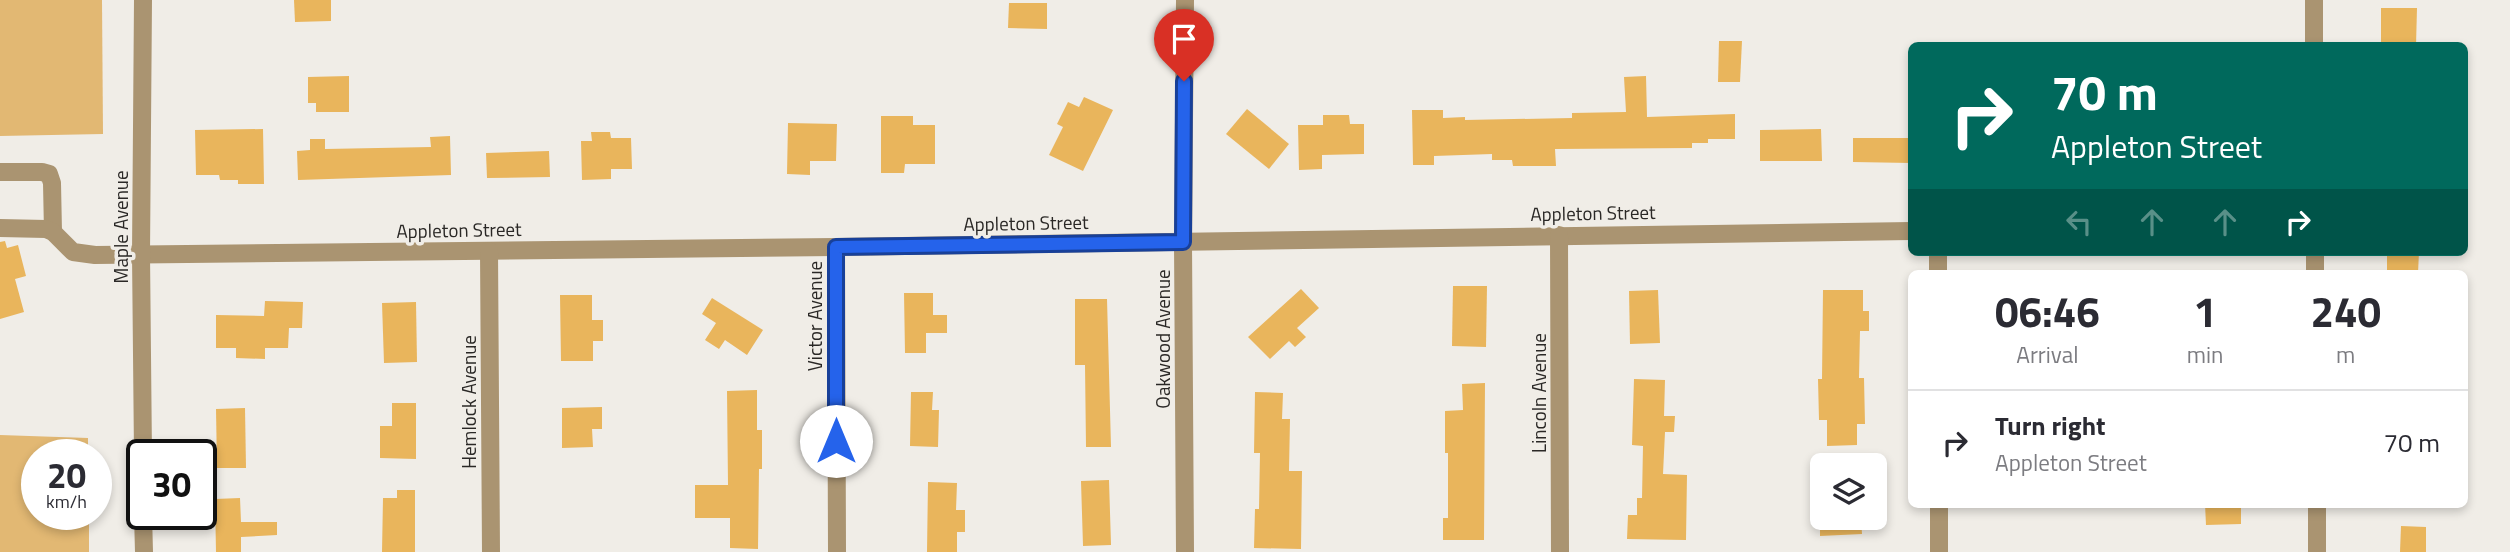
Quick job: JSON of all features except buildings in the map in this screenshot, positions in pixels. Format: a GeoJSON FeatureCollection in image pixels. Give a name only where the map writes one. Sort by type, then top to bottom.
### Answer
{"type":"FeatureCollection","features":[{"type":"Feature","properties":{"kind":"street","name":"Maple Avenue"},"geometry":{"type":"LineString","coordinates":[[143,439],[141,254],[144,0]]}},
{"type":"Feature","properties":{"kind":"street","name":"Oakwood Avenue"},"geometry":{"type":"LineString","coordinates":[[1185,0],[1185,552]]}},
{"type":"Feature","properties":{"kind":"street"},"geometry":{"type":"LineString","coordinates":[[2314,0],[2314,42]]}},
{"type":"Feature","properties":{"kind":"street"},"geometry":{"type":"LineString","coordinates":[[0,172],[49,174],[52,183],[53,232],[37,228],[0,228]]}},
{"type":"Feature","properties":{"kind":"street","name":"Appleton Street"},"geometry":{"type":"LineString","coordinates":[[53,232],[73,252],[95,255],[1908,231]]}},
{"type":"Feature","properties":{"kind":"street","name":"Lincoln Avenue"},"geometry":{"type":"LineString","coordinates":[[1559,235],[1560,552]]}},
{"type":"Feature","properties":{"kind":"street","name":"Victor Avenue"},"geometry":{"type":"LineString","coordinates":[[836,247],[837,552]]}},
{"type":"Feature","properties":{"kind":"street","name":"Hemlock Avenue"},"geometry":{"type":"LineString","coordinates":[[489,251],[491,552]]}},
{"type":"Feature","properties":{"kind":"street"},"geometry":{"type":"LineString","coordinates":[[1939,508],[1939,552]]}},
{"type":"Feature","properties":{"kind":"street"},"geometry":{"type":"LineString","coordinates":[[2317,508],[2317,552]]}},
{"type":"Feature","properties":{"kind":"street"},"geometry":{"type":"LineString","coordinates":[[143,530],[144,552]]}},
{"type":"Feature","properties":{"kind":"shaded area"},"geometry":{"type":"Polygon","coordinates":[[[0,0],[102,0],[103,134],[0,136],[0,0]]]}},
{"type":"Feature","properties":{"kind":"shaded area"},"geometry":{"type":"Polygon","coordinates":[[[0,435],[88,438],[21,439],[21,530],[89,530],[89,552],[0,552],[0,435]]]}},
{"type":"Feature","properties":{"kind":"route"},"geometry":{"type":"LineString","coordinates":[[836,441],[836,247],[1183,242],[1184,81]]}}]}
